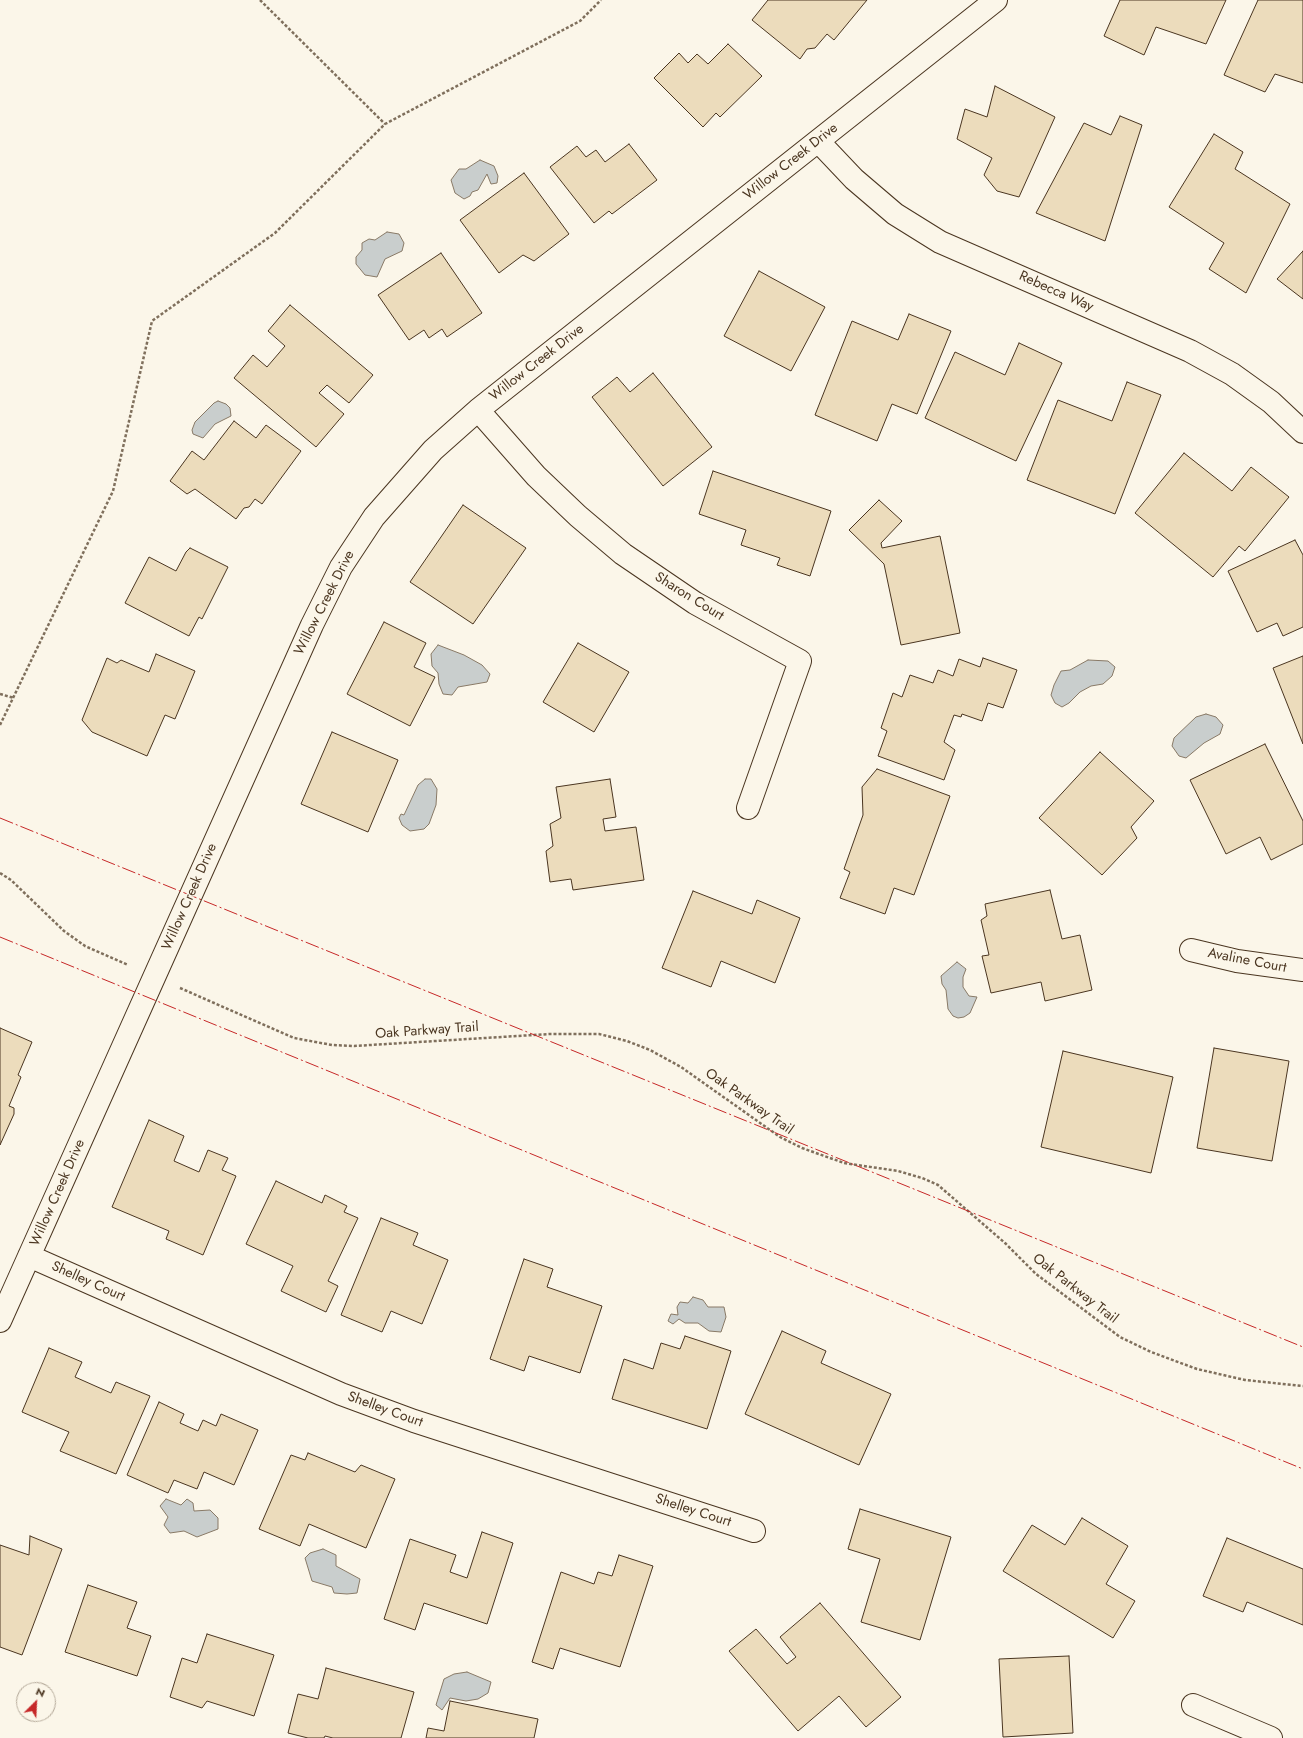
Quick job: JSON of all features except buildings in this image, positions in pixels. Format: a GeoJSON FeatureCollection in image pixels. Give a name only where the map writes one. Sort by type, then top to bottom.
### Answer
{"type":"FeatureCollection","features":[{"type":"Feature","properties":{"kind":"street","name":"Willow Creek Drive"},"geometry":{"type":"LineString","coordinates":[[0,1321],[312,625],[341,567],[374,517],[433,450],[478,410],[996,0]]}},
{"type":"Feature","properties":{"kind":"street","name":"Rebecca Way"},"geometry":{"type":"LineString","coordinates":[[818,141],[860,184],[895,214],[940,242],[1190,350],[1232,374],[1271,402],[1303,432]]}},
{"type":"Feature","properties":{"kind":"street","name":"Sharon Court"},"geometry":{"type":"LineString","coordinates":[[478,410],[536,476],[578,516],[623,554],[695,603],[800,661],[748,808]]}},
{"type":"Feature","properties":{"kind":"street","name":"Avaline Court"},"geometry":{"type":"LineString","coordinates":[[1191,950],[1236,961],[1303,970]]}},
{"type":"Feature","properties":{"kind":"street","name":"Shelley Court"},"geometry":{"type":"LineString","coordinates":[[29,1256],[341,1394],[414,1421],[754,1531]]}},
{"type":"Feature","properties":{"kind":"street"},"geometry":{"type":"LineString","coordinates":[[1193,1705],[1271,1738]]}},
{"type":"Feature","properties":{"kind":"path"},"geometry":{"type":"LineString","coordinates":[[260,0],[385,124]]}},
{"type":"Feature","properties":{"kind":"path"},"geometry":{"type":"LineString","coordinates":[[0,726],[113,491],[152,321],[275,233],[385,124],[580,21],[601,0]]}},
{"type":"Feature","properties":{"kind":"path"},"geometry":{"type":"LineString","coordinates":[[0,694],[14,698]]}},
{"type":"Feature","properties":{"kind":"path"},"geometry":{"type":"LineString","coordinates":[[0,873],[11,880],[64,931],[85,946],[120,961]]}},
{"type":"Feature","properties":{"kind":"path","name":"Oak Parkway Trail"},"geometry":{"type":"LineString","coordinates":[[183,989],[294,1038],[332,1045],[354,1046],[550,1034],[599,1034],[627,1040],[650,1050],[681,1067],[780,1137],[802,1148],[844,1163],[898,1171],[922,1178],[938,1185],[999,1238],[1036,1274],[1120,1337],[1151,1352],[1197,1368],[1245,1380],[1303,1386]]}},
{"type":"Feature","properties":{"kind":"shaded area"},"geometry":{"type":"Polygon","coordinates":[[[480,160],[494,166],[498,176],[497,183],[491,184],[487,174],[478,190],[472,192],[470,196],[464,199],[455,193],[451,180],[459,169],[466,169],[480,160]]]}},
{"type":"Feature","properties":{"kind":"shaded area"},"geometry":{"type":"Polygon","coordinates":[[[387,232],[399,234],[404,243],[402,251],[385,259],[377,277],[365,275],[356,264],[356,257],[362,250],[362,243],[369,239],[375,240],[387,232]]]}},
{"type":"Feature","properties":{"kind":"shaded area"},"geometry":{"type":"Polygon","coordinates":[[[218,401],[226,404],[230,408],[231,416],[215,424],[203,438],[193,434],[192,430],[195,422],[214,403],[218,401]]]}},
{"type":"Feature","properties":{"kind":"shaded area"},"geometry":{"type":"Polygon","coordinates":[[[438,645],[464,655],[482,665],[490,674],[487,682],[458,687],[452,695],[443,694],[439,684],[438,673],[432,666],[431,654],[438,645]]]}},
{"type":"Feature","properties":{"kind":"shaded area"},"geometry":{"type":"Polygon","coordinates":[[[1088,660],[1108,661],[1115,667],[1112,676],[1103,684],[1091,686],[1080,692],[1069,703],[1062,707],[1055,703],[1051,695],[1061,671],[1070,670],[1088,660]]]}},
{"type":"Feature","properties":{"kind":"shaded area"},"geometry":{"type":"Polygon","coordinates":[[[1206,714],[1216,717],[1223,725],[1220,734],[1204,743],[1186,758],[1179,756],[1172,746],[1174,738],[1196,717],[1206,714]]]}},
{"type":"Feature","properties":{"kind":"shaded area"},"geometry":{"type":"Polygon","coordinates":[[[425,779],[431,779],[437,789],[436,805],[429,824],[424,829],[410,831],[402,825],[399,818],[401,814],[404,815],[418,785],[425,779]]]}},
{"type":"Feature","properties":{"kind":"shaded area"},"geometry":{"type":"Polygon","coordinates":[[[957,962],[966,969],[963,977],[963,987],[969,996],[977,997],[970,1013],[964,1017],[958,1018],[953,1016],[948,1009],[946,990],[942,984],[941,976],[957,962]]]}},
{"type":"Feature","properties":{"kind":"shaded area"},"geometry":{"type":"Polygon","coordinates":[[[693,1297],[703,1300],[708,1307],[724,1307],[726,1317],[721,1332],[709,1331],[698,1323],[685,1323],[679,1319],[673,1324],[668,1321],[671,1314],[678,1315],[677,1307],[680,1302],[688,1303],[693,1297]]]}},
{"type":"Feature","properties":{"kind":"shaded area"},"geometry":{"type":"Polygon","coordinates":[[[166,1499],[181,1505],[187,1499],[193,1503],[194,1511],[210,1510],[218,1518],[218,1529],[197,1537],[184,1531],[170,1533],[164,1525],[168,1517],[160,1506],[166,1499]]]}},
{"type":"Feature","properties":{"kind":"shaded area"},"geometry":{"type":"Polygon","coordinates":[[[323,1549],[336,1555],[336,1566],[360,1579],[357,1593],[334,1593],[332,1587],[312,1581],[305,1558],[310,1553],[323,1549]]]}},
{"type":"Feature","properties":{"kind":"shaded area"},"geometry":{"type":"Polygon","coordinates":[[[467,1672],[491,1682],[488,1693],[478,1699],[466,1701],[450,1698],[442,1710],[436,1705],[444,1679],[454,1674],[467,1672]]]}},
{"type":"Feature","properties":{"kind":"power"},"geometry":{"type":"LineString","coordinates":[[0,818],[1303,1347]]}},
{"type":"Feature","properties":{"kind":"power"},"geometry":{"type":"LineString","coordinates":[[0,937],[1303,1469]]}}]}
